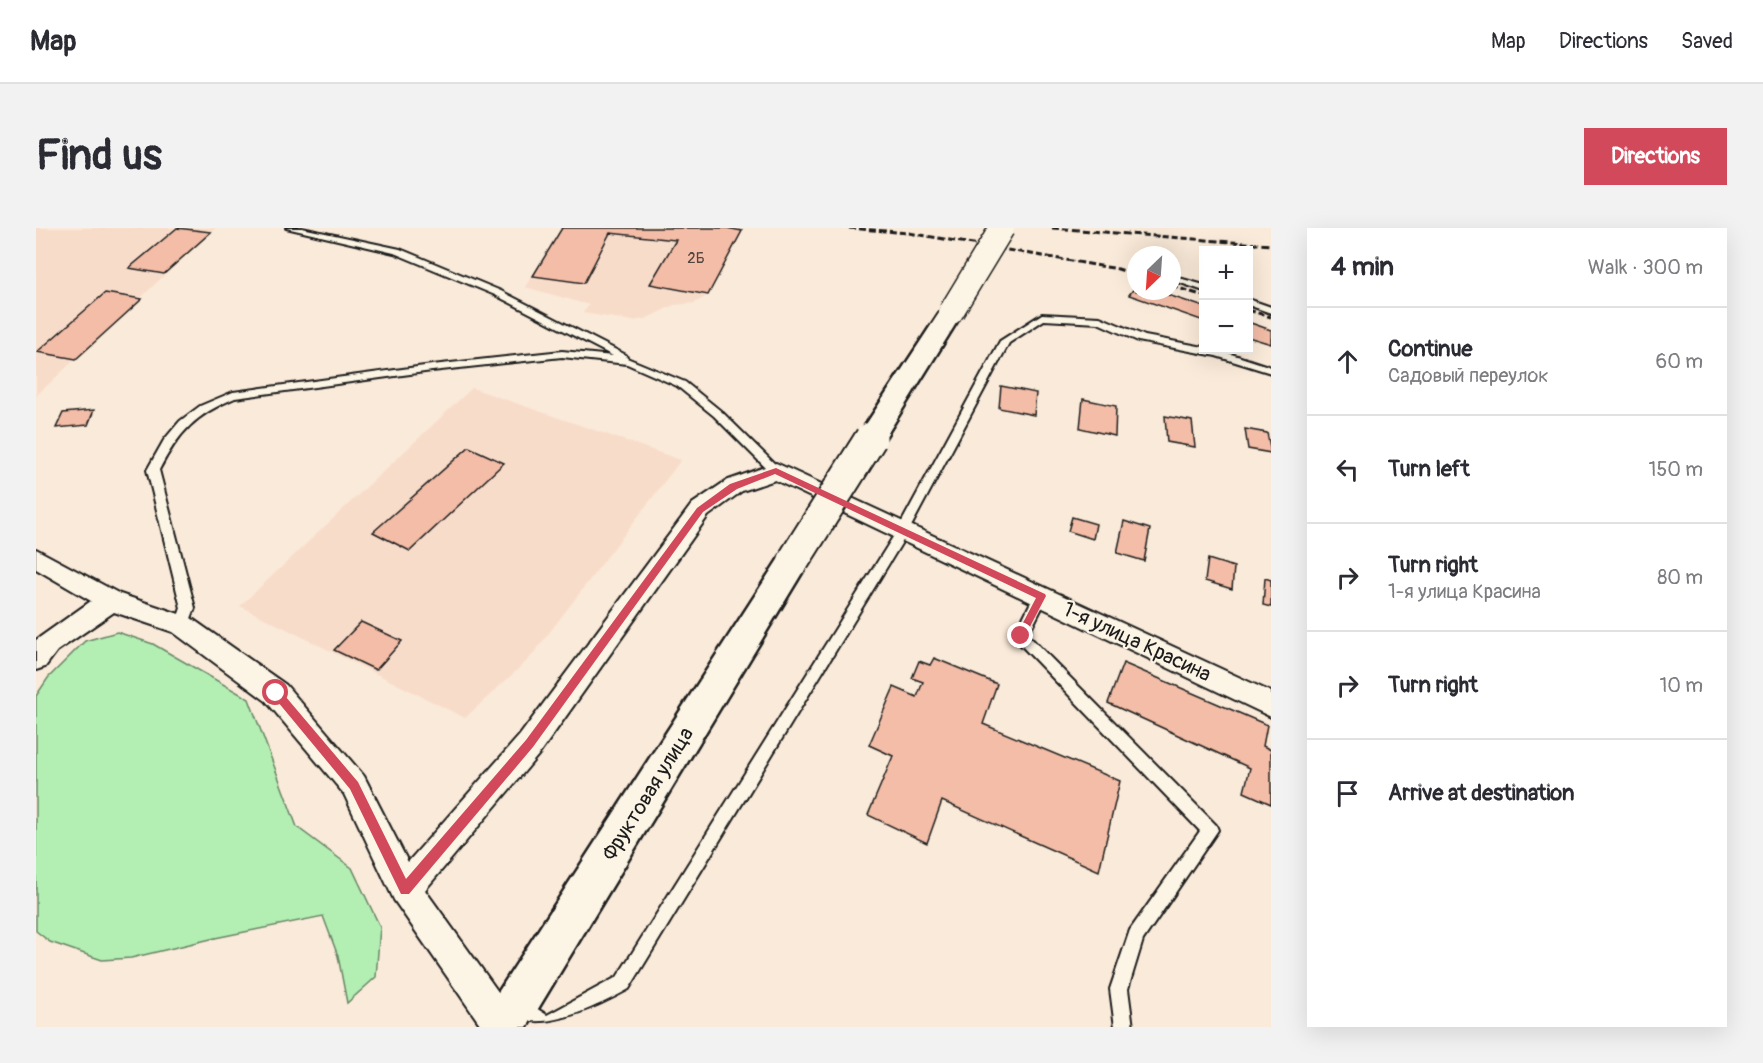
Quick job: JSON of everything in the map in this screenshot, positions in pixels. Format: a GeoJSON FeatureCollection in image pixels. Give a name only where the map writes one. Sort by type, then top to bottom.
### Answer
{"type":"FeatureCollection","features":[{"type":"Feature","properties":{"kind":"main road","name":"Фруктовая улица"},"geometry":{"type":"LineString","coordinates":[[507,1019],[1002,228]]}},
{"type":"Feature","properties":{"kind":"street","name":"1-я улица Красина"},"geometry":{"type":"LineString","coordinates":[[776,471],[1271,705]]}},
{"type":"Feature","properties":{"kind":"street"},"geometry":{"type":"LineString","coordinates":[[405,889],[530,744],[700,510],[734,486],[776,471]]}},
{"type":"Feature","properties":{"kind":"street"},"geometry":{"type":"LineString","coordinates":[[36,558],[111,601],[182,625],[276,693],[354,785],[405,889],[507,1019]]}},
{"type":"Feature","properties":{"kind":"street"},"geometry":{"type":"LineString","coordinates":[[36,659],[48,644],[111,601]]}},
{"type":"Feature","properties":{"kind":"lane"},"geometry":{"type":"LineString","coordinates":[[290,228],[398,251],[498,293],[629,361],[681,384],[717,414],[776,471]]}},
{"type":"Feature","properties":{"kind":"lane"},"geometry":{"type":"LineString","coordinates":[[1181,280],[1199,287]]}},
{"type":"Feature","properties":{"kind":"lane"},"geometry":{"type":"LineString","coordinates":[[1253,304],[1271,310]]}},
{"type":"Feature","properties":{"kind":"lane"},"geometry":{"type":"LineString","coordinates":[[507,1019],[546,1024],[623,983],[903,531],[1005,341],[1042,317],[1100,320],[1142,339],[1218,353],[1271,370]]}},
{"type":"Feature","properties":{"kind":"lane"},"geometry":{"type":"LineString","coordinates":[[182,625],[189,608],[153,470],[172,434],[202,407],[233,395],[432,368],[562,354],[629,361]]}},
{"type":"Feature","properties":{"kind":"lane"},"geometry":{"type":"LineString","coordinates":[[1041,596],[1021,636],[1210,830],[1136,936],[1119,989],[1124,1027]]}},
{"type":"Feature","properties":{"kind":"shaded area"},"geometry":{"type":"Polygon","coordinates":[[[36,228],[215,228],[36,396],[36,228]]]}},
{"type":"Feature","properties":{"kind":"shaded area"},"geometry":{"type":"Polygon","coordinates":[[[562,228],[727,228],[742,231],[708,295],[695,303],[674,305],[645,319],[633,321],[583,313],[589,305],[525,287],[562,228]]]}},
{"type":"Feature","properties":{"kind":"shaded area"},"geometry":{"type":"Polygon","coordinates":[[[472,388],[681,460],[530,658],[465,718],[240,606],[472,388]]]}},
{"type":"Feature","properties":{"kind":"green space"},"geometry":{"type":"Polygon","coordinates":[[[117,632],[153,644],[249,699],[297,827],[352,868],[380,927],[376,977],[347,1003],[338,956],[323,916],[131,958],[102,960],[50,942],[36,931],[36,696],[48,678],[85,641],[117,632]]]}},
{"type":"Feature","properties":{"kind":"building"},"geometry":{"type":"Polygon","coordinates":[[[177,228],[211,232],[164,274],[129,268],[177,228]]]}},
{"type":"Feature","properties":{"kind":"building"},"geometry":{"type":"Polygon","coordinates":[[[562,228],[727,228],[742,231],[708,295],[650,284],[676,240],[610,233],[584,283],[533,276],[562,228]]]}},
{"type":"Feature","properties":{"kind":"building"},"geometry":{"type":"Polygon","coordinates":[[[105,293],[142,299],[76,359],[37,352],[105,293]]]}},
{"type":"Feature","properties":{"kind":"building"},"geometry":{"type":"Polygon","coordinates":[[[1181,299],[1199,305],[1199,319],[1143,300],[1181,299]]]}},
{"type":"Feature","properties":{"kind":"building"},"geometry":{"type":"Polygon","coordinates":[[[1253,324],[1271,330],[1271,344],[1253,339],[1253,324]]]}},
{"type":"Feature","properties":{"kind":"building"},"geometry":{"type":"Polygon","coordinates":[[[1001,386],[1036,393],[1034,415],[999,408],[1001,386]]]}},
{"type":"Feature","properties":{"kind":"building"},"geometry":{"type":"Polygon","coordinates":[[[1083,399],[1116,406],[1115,436],[1080,428],[1083,399]]]}},
{"type":"Feature","properties":{"kind":"building"},"geometry":{"type":"Polygon","coordinates":[[[94,410],[88,425],[56,428],[63,413],[94,410]]]}},
{"type":"Feature","properties":{"kind":"building"},"geometry":{"type":"Polygon","coordinates":[[[1165,416],[1192,421],[1195,447],[1167,442],[1165,416]]]}},
{"type":"Feature","properties":{"kind":"building"},"geometry":{"type":"Polygon","coordinates":[[[1245,429],[1267,433],[1271,453],[1248,449],[1245,429]]]}},
{"type":"Feature","properties":{"kind":"building"},"geometry":{"type":"Polygon","coordinates":[[[469,447],[504,463],[410,551],[373,532],[469,447]]]}},
{"type":"Feature","properties":{"kind":"building"},"geometry":{"type":"Polygon","coordinates":[[[1072,517],[1096,524],[1093,539],[1068,531],[1072,517]]]}},
{"type":"Feature","properties":{"kind":"building"},"geometry":{"type":"Polygon","coordinates":[[[1124,521],[1150,529],[1144,561],[1117,553],[1124,521]]]}},
{"type":"Feature","properties":{"kind":"building"},"geometry":{"type":"Polygon","coordinates":[[[1208,559],[1234,567],[1232,589],[1205,581],[1208,559]]]}},
{"type":"Feature","properties":{"kind":"building"},"geometry":{"type":"Polygon","coordinates":[[[1265,578],[1271,580],[1271,607],[1263,605],[1265,578]]]}},
{"type":"Feature","properties":{"kind":"building"},"geometry":{"type":"Polygon","coordinates":[[[361,622],[402,641],[376,670],[334,650],[361,622]]]}},
{"type":"Feature","properties":{"kind":"building"},"geometry":{"type":"Polygon","coordinates":[[[934,658],[997,684],[983,724],[1120,781],[1099,871],[942,801],[927,843],[868,815],[893,756],[869,745],[894,687],[917,697],[923,682],[912,678],[919,661],[930,665],[934,658]]]}},
{"type":"Feature","properties":{"kind":"building"},"geometry":{"type":"Polygon","coordinates":[[[1123,663],[1267,725],[1263,746],[1271,750],[1271,804],[1244,792],[1250,768],[1108,703],[1123,663]]]}},
{"type":"Feature","properties":{"kind":"railway"},"geometry":{"type":"LineString","coordinates":[[849,228],[909,233],[1127,272]]}},
{"type":"Feature","properties":{"kind":"railway"},"geometry":{"type":"LineString","coordinates":[[1052,228],[1271,245]]}},
{"type":"Feature","properties":{"kind":"railway"},"geometry":{"type":"LineString","coordinates":[[1181,289],[1199,294]]}},
{"type":"Feature","properties":{"kind":"railway"},"geometry":{"type":"LineString","coordinates":[[1253,312],[1271,317]]}},
{"type":"Feature","properties":{"kind":"route"},"geometry":{"type":"LineString","coordinates":[[276,693],[354,785],[405,889],[530,744],[700,510],[734,486],[776,471],[1041,596],[1021,636]]}}]}
